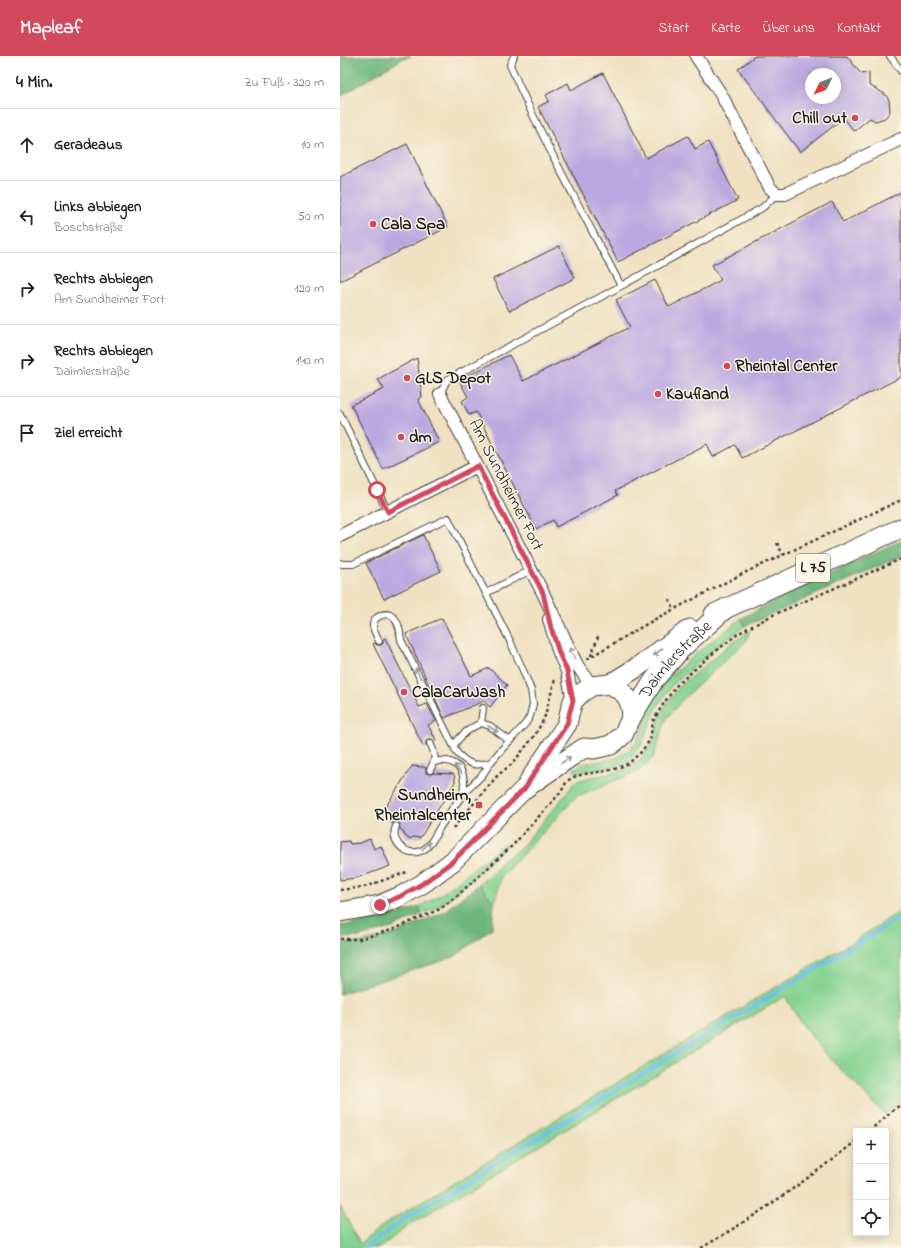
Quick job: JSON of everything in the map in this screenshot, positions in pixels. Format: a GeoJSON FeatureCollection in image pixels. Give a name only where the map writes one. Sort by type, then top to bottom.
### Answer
{"type":"FeatureCollection","features":[{"type":"Feature","properties":{"kind":"main road","name":"Daimlerstraße"},"geometry":{"type":"LineString","coordinates":[[524,789],[567,724],[573,701],[581,693],[636,668],[659,650],[701,622],[726,608],[901,528]]}},
{"type":"Feature","properties":{"kind":"main road","name":"Daimlerstraße"},"geometry":{"type":"LineString","coordinates":[[340,912],[380,905],[401,896],[422,884],[453,861],[524,789],[584,748],[594,749],[611,745],[623,735],[632,716],[654,680],[682,648],[726,608]]}},
{"type":"Feature","properties":{"kind":"main road","name":"Daimlerstraße"},"geometry":{"type":"LineString","coordinates":[[601,685],[624,693],[631,703],[632,716]]}},
{"type":"Feature","properties":{"kind":"main road"},"geometry":{"type":"LineString","coordinates":[[567,724],[573,738],[584,748]]}},
{"type":"Feature","properties":{"kind":"street"},"geometry":{"type":"LineString","coordinates":[[696,56],[722,96],[770,188],[777,194],[785,194],[901,139]]}},
{"type":"Feature","properties":{"kind":"street","name":"Am Sundheimer Fort"},"geometry":{"type":"LineString","coordinates":[[440,394],[543,593],[577,665],[601,685]]}},
{"type":"Feature","properties":{"kind":"street"},"geometry":{"type":"LineString","coordinates":[[340,536],[478,466]]}},
{"type":"Feature","properties":{"kind":"street","name":"Am Sundheimer Fort"},"geometry":{"type":"LineString","coordinates":[[543,593],[550,624],[559,653],[567,671],[573,701]]}},
{"type":"Feature","properties":{"kind":"lane"},"geometry":{"type":"LineString","coordinates":[[514,56],[510,65],[523,94],[566,181],[622,286]]}},
{"type":"Feature","properties":{"kind":"lane"},"geometry":{"type":"LineString","coordinates":[[890,56],[901,71]]}},
{"type":"Feature","properties":{"kind":"lane"},"geometry":{"type":"LineString","coordinates":[[440,394],[447,380],[622,286],[762,208],[777,194]]}},
{"type":"Feature","properties":{"kind":"lane"},"geometry":{"type":"LineString","coordinates":[[340,414],[388,512]]}},
{"type":"Feature","properties":{"kind":"lane"},"geometry":{"type":"LineString","coordinates":[[340,563],[353,564],[448,518],[510,641],[525,675],[533,704],[530,716],[526,723],[463,795],[429,845],[417,853],[411,853],[400,845],[395,838],[394,831],[396,826]]}},
{"type":"Feature","properties":{"kind":"lane"},"geometry":{"type":"LineString","coordinates":[[486,593],[531,570]]}},
{"type":"Feature","properties":{"kind":"lane"},"geometry":{"type":"LineString","coordinates":[[379,641],[373,627],[373,623],[378,617],[384,614],[392,616],[399,626],[401,640],[457,753],[464,760],[473,765],[481,765],[491,762]]}},
{"type":"Feature","properties":{"kind":"lane"},"geometry":{"type":"LineString","coordinates":[[481,723],[484,708]]}},
{"type":"Feature","properties":{"kind":"lane"},"geometry":{"type":"LineString","coordinates":[[454,745],[460,737],[472,727],[481,723],[490,726],[510,741]]}},
{"type":"Feature","properties":{"kind":"lane"},"geometry":{"type":"LineString","coordinates":[[430,743],[435,758],[430,770]]}},
{"type":"Feature","properties":{"kind":"lane"},"geometry":{"type":"LineString","coordinates":[[434,762],[447,760],[455,763],[462,772],[464,782],[463,795]]}},
{"type":"Feature","properties":{"kind":"path"},"geometry":{"type":"LineString","coordinates":[[599,634],[591,657],[674,609],[740,575],[901,500]]}},
{"type":"Feature","properties":{"kind":"path"},"geometry":{"type":"LineString","coordinates":[[777,543],[783,556]]}},
{"type":"Feature","properties":{"kind":"path"},"geometry":{"type":"LineString","coordinates":[[340,939],[360,939],[394,929],[440,909],[458,895],[513,845],[561,792],[567,781],[576,776],[612,770],[629,762],[641,752],[650,740],[653,721],[677,685],[711,655],[740,633],[773,615],[901,560]]}},
{"type":"Feature","properties":{"kind":"path"},"geometry":{"type":"LineString","coordinates":[[669,599],[674,609]]}},
{"type":"Feature","properties":{"kind":"path"},"geometry":{"type":"LineString","coordinates":[[873,1128],[901,1104]]}},
{"type":"Feature","properties":{"kind":"path"},"geometry":{"type":"LineString","coordinates":[[701,1248],[798,1186],[853,1143]]}},
{"type":"Feature","properties":{"kind":"green space"},"geometry":{"type":"Polygon","coordinates":[[[340,56],[411,56],[404,58],[340,96],[340,56]]]}},
{"type":"Feature","properties":{"kind":"green space"},"geometry":{"type":"Polygon","coordinates":[[[901,540],[901,556],[745,626],[742,618],[792,592],[901,540]]]}},
{"type":"Feature","properties":{"kind":"green space"},"geometry":{"type":"Polygon","coordinates":[[[742,618],[745,626],[721,643],[671,686],[657,707],[641,746],[632,757],[617,766],[583,771],[577,774],[573,769],[583,764],[616,758],[629,750],[640,735],[649,706],[660,688],[699,651],[742,618]]]}},
{"type":"Feature","properties":{"kind":"green space"},"geometry":{"type":"Polygon","coordinates":[[[750,631],[745,642],[682,700],[666,719],[653,758],[639,771],[577,796],[501,877],[494,903],[479,884],[503,860],[520,849],[570,789],[574,782],[632,767],[644,755],[654,740],[658,722],[666,705],[680,686],[733,642],[750,631]]]}},
{"type":"Feature","properties":{"kind":"green space"},"geometry":{"type":"Polygon","coordinates":[[[505,843],[506,845],[483,868],[450,898],[432,910],[422,914],[419,907],[443,893],[505,843]]]}},
{"type":"Feature","properties":{"kind":"green space"},"geometry":{"type":"Polygon","coordinates":[[[479,884],[494,903],[492,928],[454,957],[340,994],[340,943],[358,943],[395,934],[442,913],[479,884]]]}},
{"type":"Feature","properties":{"kind":"green space"},"geometry":{"type":"Polygon","coordinates":[[[419,907],[422,914],[392,928],[359,937],[340,938],[340,926],[380,919],[419,907]]]}},
{"type":"Feature","properties":{"kind":"green space"},"geometry":{"type":"Polygon","coordinates":[[[901,911],[901,1101],[885,1115],[824,1052],[799,1020],[785,996],[409,1225],[379,1248],[340,1248],[340,1206],[360,1244],[381,1227],[404,1212],[697,1034],[851,943],[901,911]]]}},
{"type":"Feature","properties":{"kind":"building"},"geometry":{"type":"Polygon","coordinates":[[[755,56],[847,56],[861,74],[869,72],[869,85],[885,94],[889,100],[890,112],[885,118],[879,120],[875,121],[870,118],[854,131],[844,118],[800,152],[738,69],[755,56]]]}},
{"type":"Feature","properties":{"kind":"building"},"geometry":{"type":"Polygon","coordinates":[[[603,73],[646,158],[688,136],[695,149],[708,142],[738,200],[618,262],[538,107],[549,101],[546,95],[568,83],[571,90],[603,73]]]}},
{"type":"Feature","properties":{"kind":"building"},"geometry":{"type":"Polygon","coordinates":[[[407,144],[448,227],[340,281],[340,177],[407,144]]]}},
{"type":"Feature","properties":{"kind":"building","name":"Rheintal Center"},"geometry":{"type":"Polygon","coordinates":[[[901,192],[901,377],[742,458],[735,445],[713,457],[707,444],[615,491],[618,495],[556,527],[553,520],[536,529],[476,412],[469,415],[462,401],[468,397],[459,380],[509,355],[523,381],[630,327],[616,300],[655,280],[669,307],[721,280],[712,265],[832,202],[843,222],[901,192]]]}},
{"type":"Feature","properties":{"kind":"building"},"geometry":{"type":"Polygon","coordinates":[[[559,246],[575,278],[509,311],[493,279],[559,246]]]}},
{"type":"Feature","properties":{"kind":"building"},"geometry":{"type":"Polygon","coordinates":[[[417,358],[422,397],[418,399],[439,442],[383,469],[351,405],[384,389],[378,379],[417,358]]]}},
{"type":"Feature","properties":{"kind":"building"},"geometry":{"type":"Polygon","coordinates":[[[423,535],[441,571],[384,599],[366,563],[423,535]]]}},
{"type":"Feature","properties":{"kind":"building"},"geometry":{"type":"Polygon","coordinates":[[[442,618],[471,676],[489,668],[507,685],[490,707],[484,701],[444,718],[406,634],[442,618]]]}},
{"type":"Feature","properties":{"kind":"building","name":"CalaCarWash"},"geometry":{"type":"Polygon","coordinates":[[[385,638],[419,707],[427,704],[436,721],[428,725],[436,740],[434,741],[428,739],[426,745],[423,746],[373,644],[375,643],[377,645],[381,645],[383,643],[383,639],[385,638]]]}},
{"type":"Feature","properties":{"kind":"building"},"geometry":{"type":"Polygon","coordinates":[[[412,766],[426,768],[426,773],[430,774],[454,774],[455,782],[420,838],[414,837],[409,839],[400,829],[399,823],[392,823],[389,821],[383,811],[412,766]]]}},
{"type":"Feature","properties":{"kind":"building"},"geometry":{"type":"Polygon","coordinates":[[[370,839],[374,849],[381,846],[390,866],[356,878],[340,880],[340,842],[349,841],[350,844],[360,843],[370,839]]]}},
{"type":"Feature","properties":{"kind":"waterway"},"geometry":{"type":"LineString","coordinates":[[364,1248],[407,1217],[901,917]]}},
{"type":"Feature","properties":{"kind":"place","name":"Chill out"},"geometry":{"type":"Point","coordinates":[855,118]}},
{"type":"Feature","properties":{"kind":"place","name":"Cala Spa"},"geometry":{"type":"Point","coordinates":[373,224]}},
{"type":"Feature","properties":{"kind":"place","name":"Rheintal Center"},"geometry":{"type":"Point","coordinates":[727,366]}},
{"type":"Feature","properties":{"kind":"place","name":"GLS Depot"},"geometry":{"type":"Point","coordinates":[407,378]}},
{"type":"Feature","properties":{"kind":"place","name":"Kaufland"},"geometry":{"type":"Point","coordinates":[658,394]}},
{"type":"Feature","properties":{"kind":"place","name":"dm"},"geometry":{"type":"Point","coordinates":[401,437]}},
{"type":"Feature","properties":{"kind":"place","name":"CalaCarWash"},"geometry":{"type":"Point","coordinates":[404,692]}},
{"type":"Feature","properties":{"kind":"place","name":"Sundheim, Rheintalcenter"},"geometry":{"type":"Point","coordinates":[479,805]}},
{"type":"Feature","properties":{"kind":"route"},"geometry":{"type":"LineString","coordinates":[[377,490],[388,512],[478,466],[543,593],[550,624],[559,653],[567,671],[573,701],[567,724],[524,789],[453,861],[422,884],[401,896],[380,905]]}}]}
